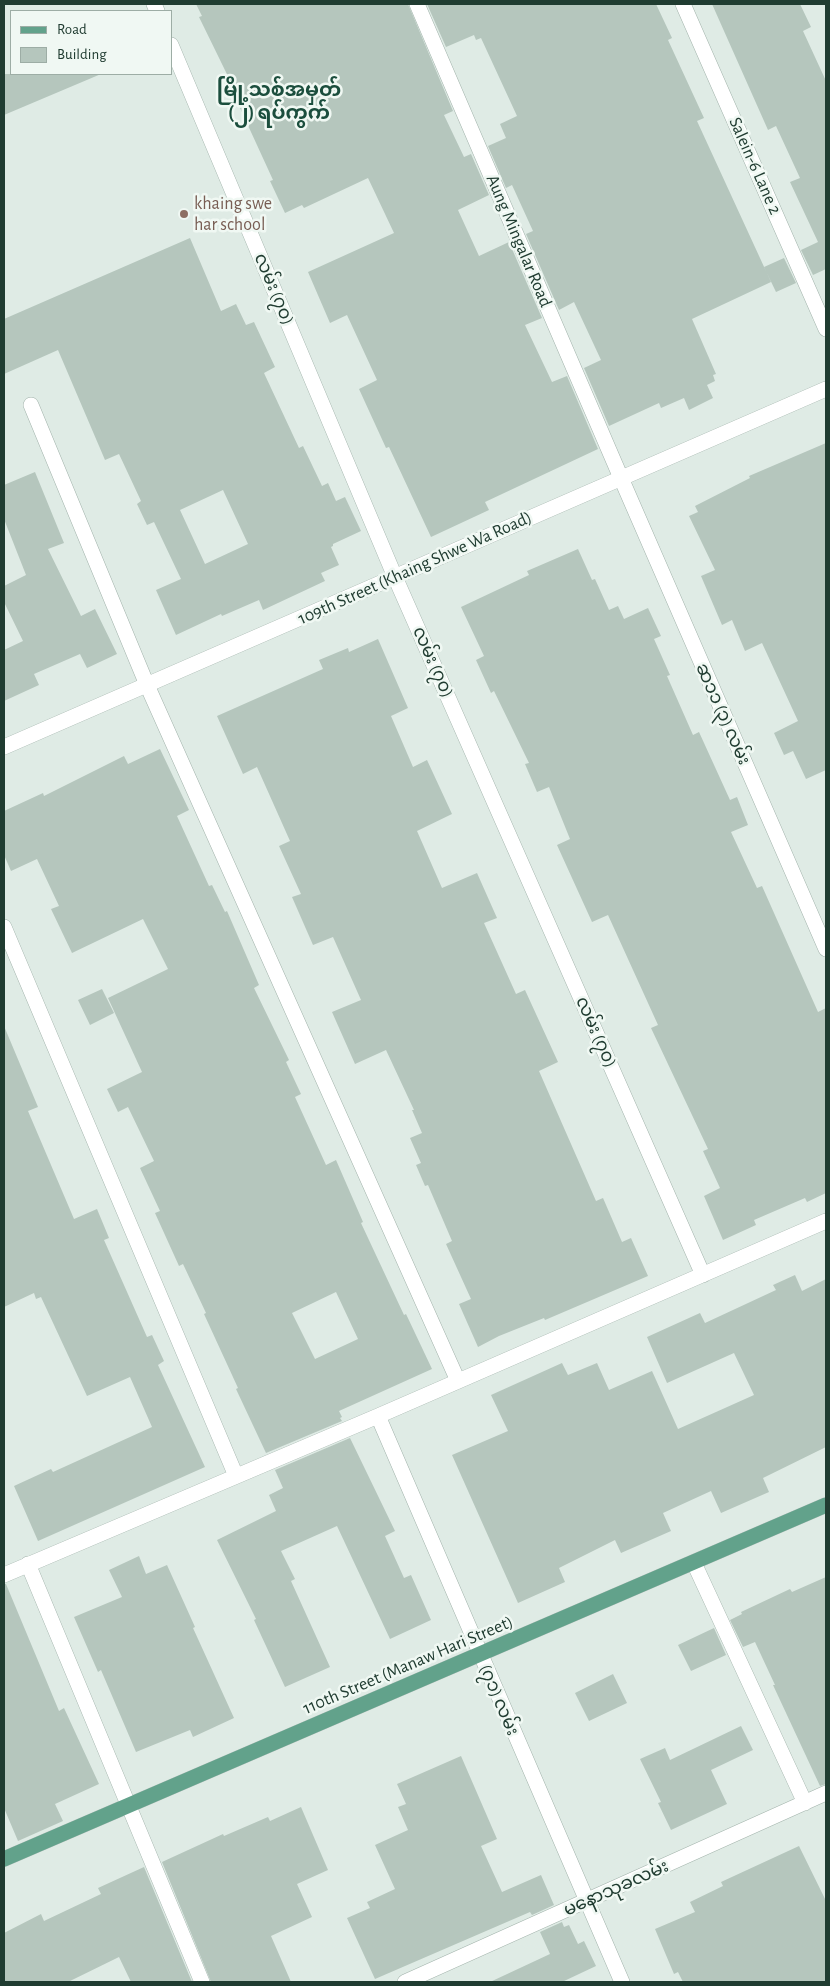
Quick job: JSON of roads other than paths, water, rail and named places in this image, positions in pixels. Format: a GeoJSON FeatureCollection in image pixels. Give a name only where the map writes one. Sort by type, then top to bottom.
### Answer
{"type":"FeatureCollection","features":[{"type":"Feature","properties":{"kind":"main road","name":"110th Street (Manaw Hari Street)"},"geometry":{"type":"LineString","coordinates":[[4,1859],[826,1505]]}},
{"type":"Feature","properties":{"kind":"street","name":"Aung Mingalar Road"},"geometry":{"type":"LineString","coordinates":[[417,4],[621,478]]}},
{"type":"Feature","properties":{"kind":"street","name":"Salein-6 Lane 2"},"geometry":{"type":"LineString","coordinates":[[683,4],[826,329]]}},
{"type":"Feature","properties":{"kind":"street","name":"လမ်း (၇၀)"},"geometry":{"type":"LineString","coordinates":[[172,47],[395,577],[703,1275]]}},
{"type":"Feature","properties":{"kind":"street","name":"109th Street (Khaing Shwe Wa Road)"},"geometry":{"type":"LineString","coordinates":[[4,747],[826,389]]}},
{"type":"Feature","properties":{"kind":"street"},"geometry":{"type":"LineString","coordinates":[[31,405],[147,685],[458,1381]]}},
{"type":"Feature","properties":{"kind":"street","name":"ဆ၁၁ (၃) လမ်း"},"geometry":{"type":"LineString","coordinates":[[621,478],[826,949]]}},
{"type":"Feature","properties":{"kind":"street"},"geometry":{"type":"LineString","coordinates":[[4,927],[236,1476]]}},
{"type":"Feature","properties":{"kind":"street"},"geometry":{"type":"LineString","coordinates":[[4,1575],[826,1222]]}},
{"type":"Feature","properties":{"kind":"street","name":"(၇၁) လမ်း"},"geometry":{"type":"LineString","coordinates":[[378,1416],[622,1982]]}},
{"type":"Feature","properties":{"kind":"street"},"geometry":{"type":"LineString","coordinates":[[694,1563],[805,1803]]}},
{"type":"Feature","properties":{"kind":"street"},"geometry":{"type":"LineString","coordinates":[[28,1564],[202,1982]]}},
{"type":"Feature","properties":{"kind":"street","name":"မနောသုခလမ်း"},"geometry":{"type":"LineString","coordinates":[[405,1982],[805,1803],[825,1798]]}},
{"type":"Feature","properties":{"kind":"place","name":"khaing swe har school"},"geometry":{"type":"Point","coordinates":[184,214]}},
{"type":"Feature","properties":{"kind":"district","name":"မြို့သစ်အမှတ် (၂) ရပ်ကွက်"},"geometry":{"type":"Point","coordinates":[279,102]}}]}
